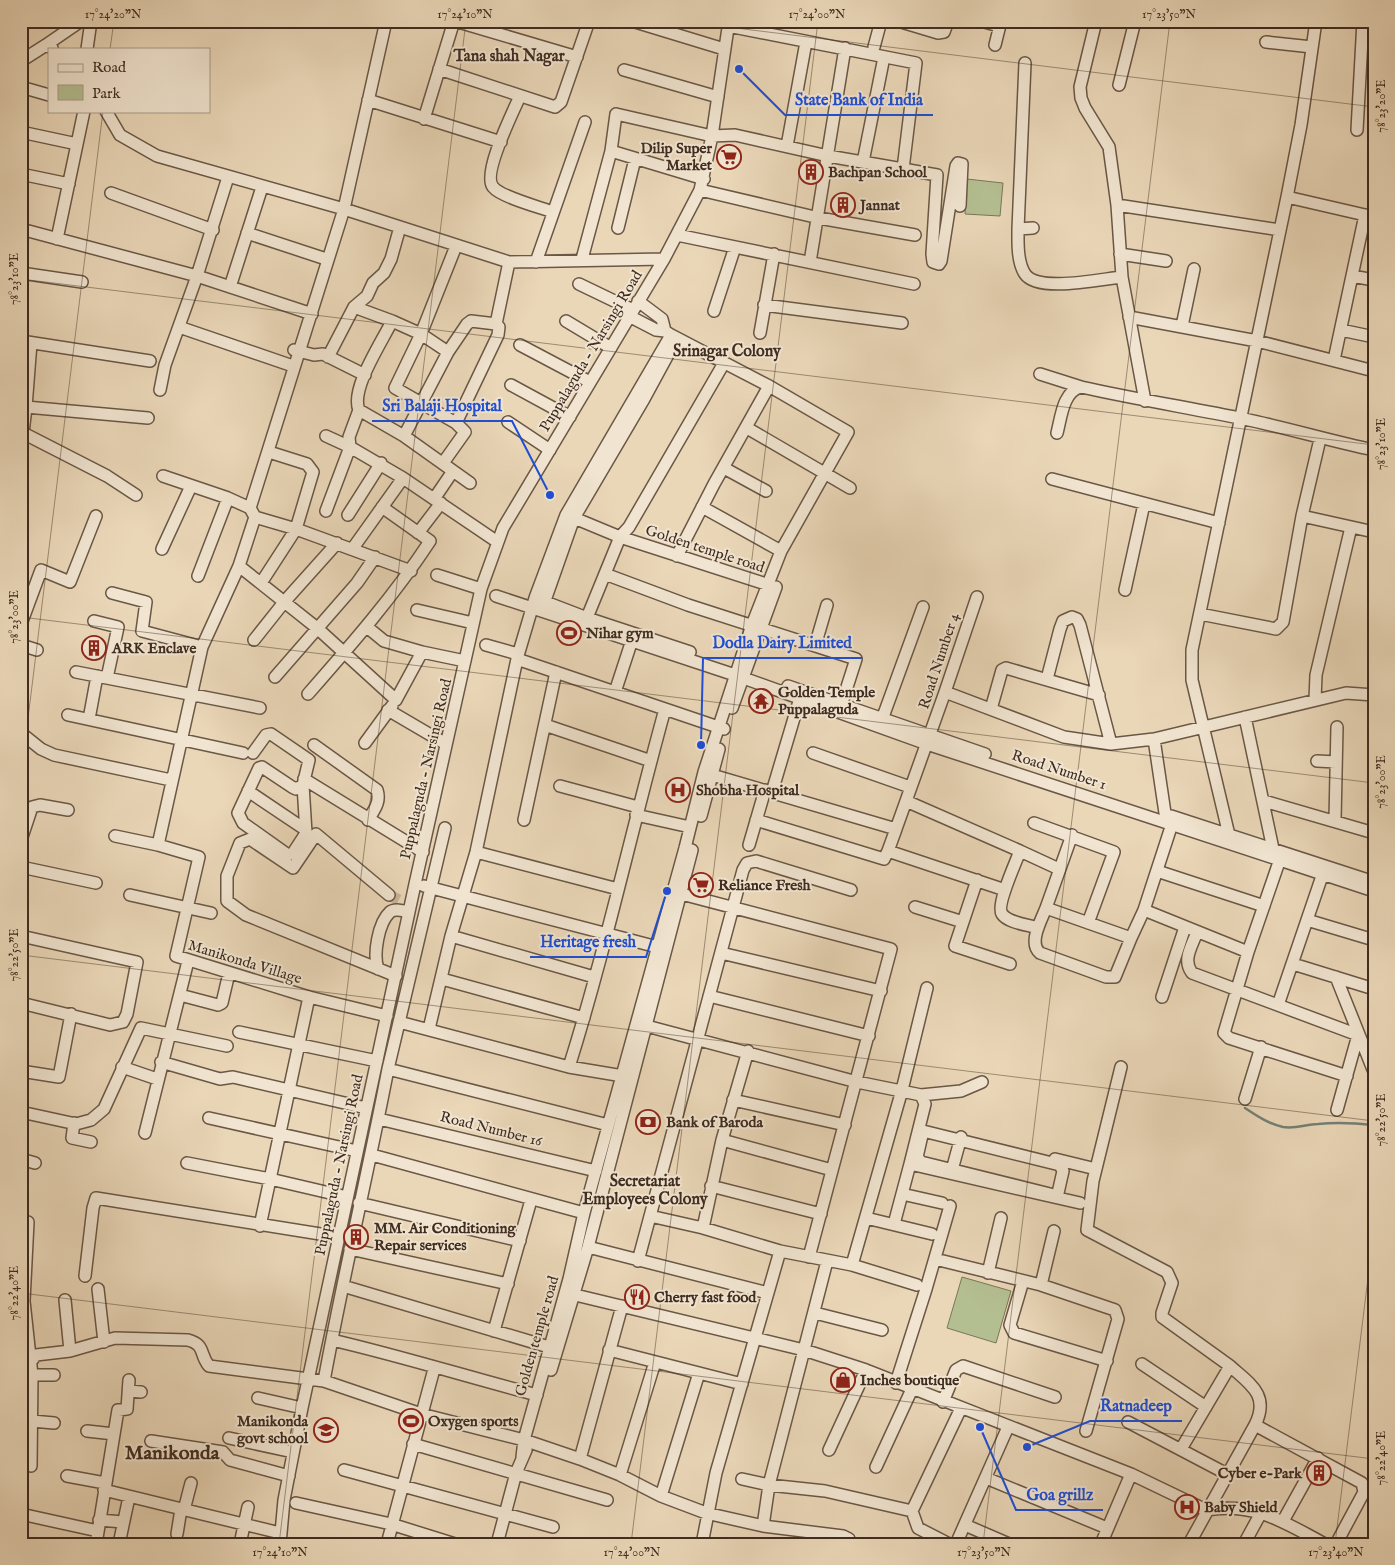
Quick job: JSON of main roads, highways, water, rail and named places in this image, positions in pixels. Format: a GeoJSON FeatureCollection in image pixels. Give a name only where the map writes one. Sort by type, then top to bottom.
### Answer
{"type":"FeatureCollection","features":[{"type":"Feature","properties":{"kind":"waterway"},"geometry":{"type":"LineString","coordinates":[[1245,1108],[1268,1122],[1283,1127],[1332,1123],[1374,1125]]}},
{"type":"Feature","properties":{"kind":"tunnel"},"geometry":{"type":"LineString","coordinates":[[389,895],[399,900]]}},
{"type":"Feature","properties":{"kind":"place","name":"State Bank of India"},"geometry":{"type":"Point","coordinates":[739,69]}},
{"type":"Feature","properties":{"kind":"place","name":"Dilip Super Market"},"geometry":{"type":"Point","coordinates":[729,157]}},
{"type":"Feature","properties":{"kind":"place","name":"Bachpan School"},"geometry":{"type":"Point","coordinates":[811,172]}},
{"type":"Feature","properties":{"kind":"place","name":"Jannat"},"geometry":{"type":"Point","coordinates":[843,205]}},
{"type":"Feature","properties":{"kind":"place","name":"Sri Balaji Hospital"},"geometry":{"type":"Point","coordinates":[550,495]}},
{"type":"Feature","properties":{"kind":"place","name":"Nihar gym"},"geometry":{"type":"Point","coordinates":[569,633]}},
{"type":"Feature","properties":{"kind":"place","name":"ARK Enclave"},"geometry":{"type":"Point","coordinates":[94,648]}},
{"type":"Feature","properties":{"kind":"place","name":"Golden Temple Puppalaguda"},"geometry":{"type":"Point","coordinates":[761,701]}},
{"type":"Feature","properties":{"kind":"place","name":"Dodla Dairy Limited"},"geometry":{"type":"Point","coordinates":[701,745]}},
{"type":"Feature","properties":{"kind":"place","name":"Shobha Hospital"},"geometry":{"type":"Point","coordinates":[678,790]}},
{"type":"Feature","properties":{"kind":"place","name":"Reliance Fresh"},"geometry":{"type":"Point","coordinates":[701,885]}},
{"type":"Feature","properties":{"kind":"place","name":"Heritage fresh"},"geometry":{"type":"Point","coordinates":[667,891]}},
{"type":"Feature","properties":{"kind":"place","name":"Bank of Baroda"},"geometry":{"type":"Point","coordinates":[648,1122]}},
{"type":"Feature","properties":{"kind":"place","name":"MM. Air Conditioning Repair services"},"geometry":{"type":"Point","coordinates":[356,1237]}},
{"type":"Feature","properties":{"kind":"place","name":"Cherry fast food"},"geometry":{"type":"Point","coordinates":[637,1297]}},
{"type":"Feature","properties":{"kind":"place","name":"Inches boutique"},"geometry":{"type":"Point","coordinates":[843,1380]}},
{"type":"Feature","properties":{"kind":"place","name":"Oxygen sports"},"geometry":{"type":"Point","coordinates":[411,1421]}},
{"type":"Feature","properties":{"kind":"place","name":"Goa grillz"},"geometry":{"type":"Point","coordinates":[980,1427]}},
{"type":"Feature","properties":{"kind":"place","name":"Manikonda govt school"},"geometry":{"type":"Point","coordinates":[326,1430]}},
{"type":"Feature","properties":{"kind":"place","name":"Ratnadeep"},"geometry":{"type":"Point","coordinates":[1027,1447]}},
{"type":"Feature","properties":{"kind":"place","name":"Cyber e-Park"},"geometry":{"type":"Point","coordinates":[1319,1473]}},
{"type":"Feature","properties":{"kind":"place","name":"Baby Shield"},"geometry":{"type":"Point","coordinates":[1187,1507]}},
{"type":"Feature","properties":{"kind":"district","name":"Tana shah Nagar"},"geometry":{"type":"Point","coordinates":[509,57]}},
{"type":"Feature","properties":{"kind":"district","name":"Srinagar Colony"},"geometry":{"type":"Point","coordinates":[727,352]}},
{"type":"Feature","properties":{"kind":"district","name":"Secretariat Employees Colony"},"geometry":{"type":"Point","coordinates":[645,1191]}},
{"type":"Feature","properties":{"kind":"district","name":"Manikonda"},"geometry":{"type":"Point","coordinates":[172,1453]}}]}
